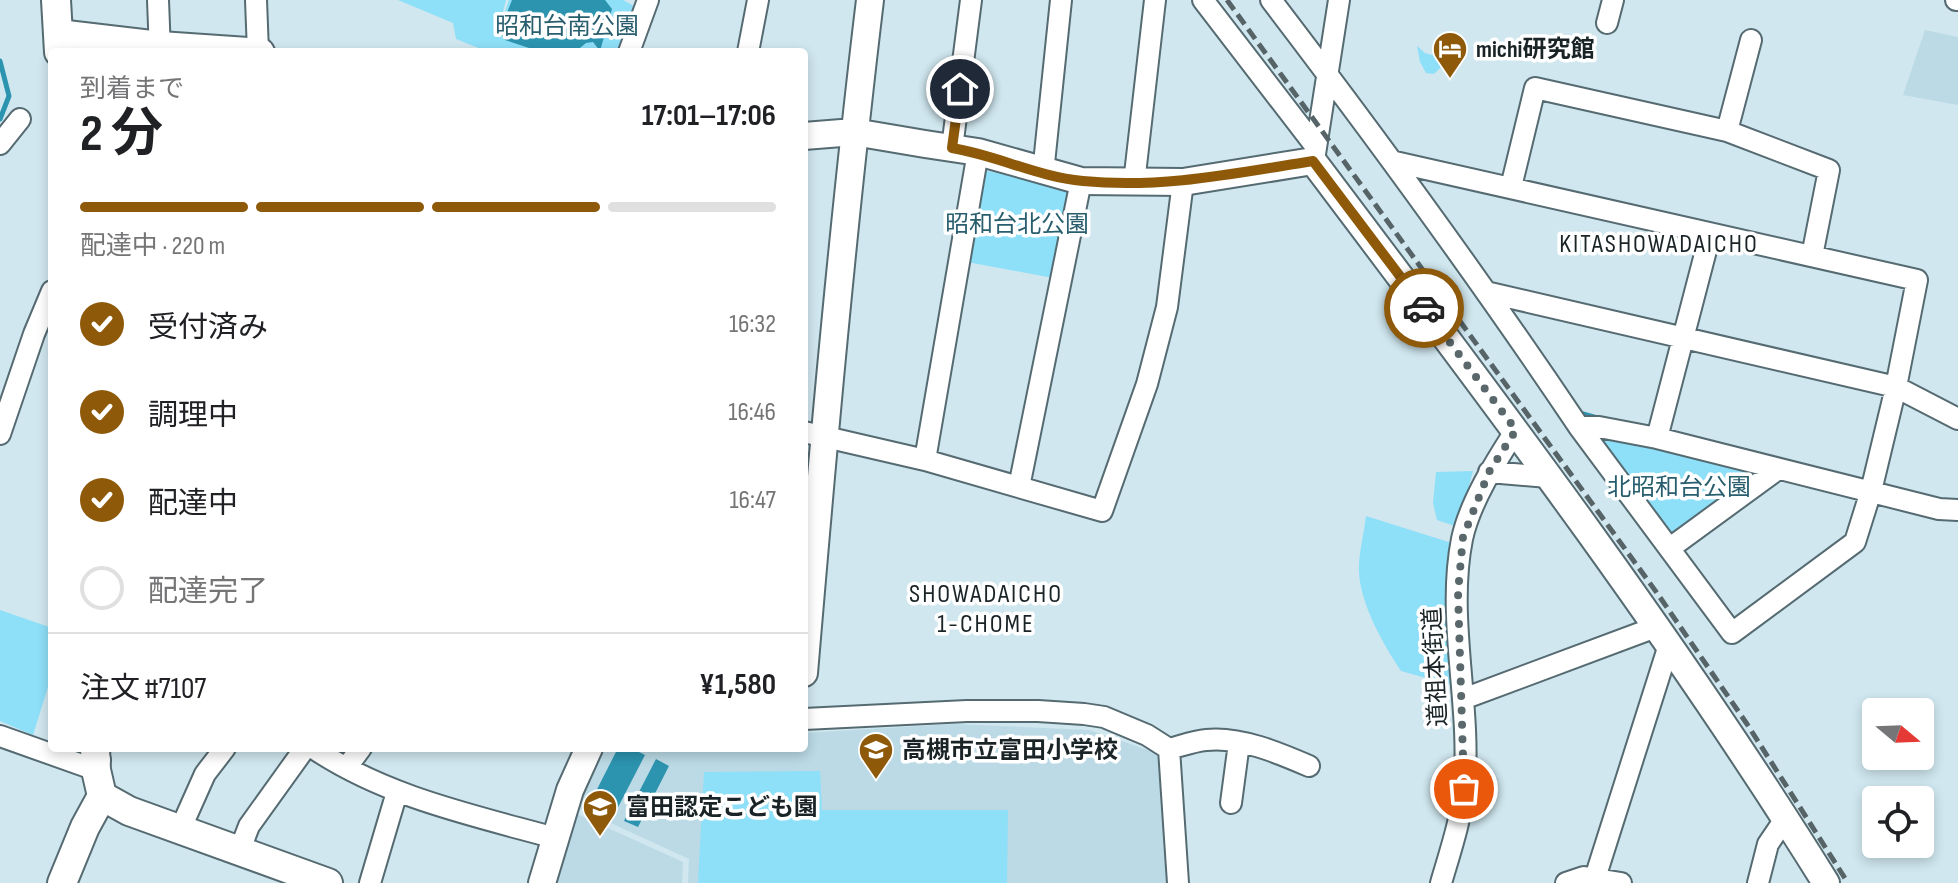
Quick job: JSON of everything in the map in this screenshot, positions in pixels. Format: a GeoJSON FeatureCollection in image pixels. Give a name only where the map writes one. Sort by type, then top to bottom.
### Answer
{"type":"FeatureCollection","features":[{"type":"Feature","properties":{"kind":"main road"},"geometry":{"type":"LineString","coordinates":[[56,0],[59,43]]}},
{"type":"Feature","properties":{"kind":"main road"},"geometry":{"type":"LineString","coordinates":[[100,765],[129,811],[328,883]]}},
{"type":"Feature","properties":{"kind":"main road"},"geometry":{"type":"LineString","coordinates":[[62,883],[85,827],[100,765]]}},
{"type":"Feature","properties":{"kind":"street"},"geometry":{"type":"LineString","coordinates":[[59,43],[160,48],[158,0]]}},
{"type":"Feature","properties":{"kind":"street"},"geometry":{"type":"LineString","coordinates":[[256,0],[259,48]]}},
{"type":"Feature","properties":{"kind":"street"},"geometry":{"type":"LineString","coordinates":[[749,48],[758,0]]}},
{"type":"Feature","properties":{"kind":"street"},"geometry":{"type":"LineString","coordinates":[[808,577],[814,433],[870,0]]}},
{"type":"Feature","properties":{"kind":"street"},"geometry":{"type":"LineString","coordinates":[[925,460],[965,150],[971,0]]}},
{"type":"Feature","properties":{"kind":"street"},"geometry":{"type":"LineString","coordinates":[[1043,173],[1061,0]]}},
{"type":"Feature","properties":{"kind":"street"},"geometry":{"type":"LineString","coordinates":[[1134,183],[1155,0]]}},
{"type":"Feature","properties":{"kind":"street"},"geometry":{"type":"LineString","coordinates":[[1203,0],[1628,584],[1717,711],[1826,883]]}},
{"type":"Feature","properties":{"kind":"street"},"geometry":{"type":"LineString","coordinates":[[1271,0],[1395,162],[1490,293],[1579,427],[1732,633],[1855,542],[1871,491],[1896,387],[1917,280],[1395,162]]}},
{"type":"Feature","properties":{"kind":"street"},"geometry":{"type":"LineString","coordinates":[[1315,154],[1339,0]]}},
{"type":"Feature","properties":{"kind":"street"},"geometry":{"type":"LineString","coordinates":[[1607,23],[1613,0]]}},
{"type":"Feature","properties":{"kind":"street"},"geometry":{"type":"LineString","coordinates":[[630,48],[644,1]]}},
{"type":"Feature","properties":{"kind":"street"},"geometry":{"type":"LineString","coordinates":[[1727,131],[1751,40]]}},
{"type":"Feature","properties":{"kind":"street"},"geometry":{"type":"LineString","coordinates":[[1511,187],[1535,88],[1727,131],[1829,170],[1812,256]]}},
{"type":"Feature","properties":{"kind":"street"},"geometry":{"type":"LineString","coordinates":[[0,144],[20,119]]}},
{"type":"Feature","properties":{"kind":"street"},"geometry":{"type":"LineString","coordinates":[[808,136],[854,132],[965,150],[1081,181],[1134,183],[1183,182],[1315,154]]}},
{"type":"Feature","properties":{"kind":"street"},"geometry":{"type":"LineString","coordinates":[[1019,487],[1081,181]]}},
{"type":"Feature","properties":{"kind":"street"},"geometry":{"type":"LineString","coordinates":[[814,433],[925,460],[1102,511],[1147,384],[1167,307],[1183,182]]}},
{"type":"Feature","properties":{"kind":"street"},"geometry":{"type":"LineString","coordinates":[[1657,438],[1710,235]]}},
{"type":"Feature","properties":{"kind":"street"},"geometry":{"type":"LineString","coordinates":[[1490,293],[1896,387],[1958,419]]}},
{"type":"Feature","properties":{"kind":"street"},"geometry":{"type":"LineString","coordinates":[[1,429],[48,301]]}},
{"type":"Feature","properties":{"kind":"street"},"geometry":{"type":"LineString","coordinates":[[1579,427],[1599,427],[1657,438],[1939,509],[1958,510]]}},
{"type":"Feature","properties":{"kind":"street","name":"道祖本街道"},"geometry":{"type":"LineString","coordinates":[[1441,883],[1464,789],[1458,592],[1462,542],[1489,472],[1516,430]]}},
{"type":"Feature","properties":{"kind":"street"},"geometry":{"type":"LineString","coordinates":[[1670,548],[1778,469]]}},
{"type":"Feature","properties":{"kind":"street"},"geometry":{"type":"LineString","coordinates":[[1489,472],[1548,477]]}},
{"type":"Feature","properties":{"kind":"street"},"geometry":{"type":"LineString","coordinates":[[1463,699],[1663,636]]}},
{"type":"Feature","properties":{"kind":"street"},"geometry":{"type":"LineString","coordinates":[[1595,878],[1663,636]]}},
{"type":"Feature","properties":{"kind":"street"},"geometry":{"type":"LineString","coordinates":[[808,719],[967,711],[1084,714],[1104,717],[1147,735],[1169,749],[1207,740],[1239,743],[1309,766]]}},
{"type":"Feature","properties":{"kind":"street"},"geometry":{"type":"LineString","coordinates":[[0,736],[48,750]]}},
{"type":"Feature","properties":{"kind":"street"},"geometry":{"type":"LineString","coordinates":[[1231,803],[1239,743]]}},
{"type":"Feature","properties":{"kind":"street"},"geometry":{"type":"LineString","coordinates":[[1169,749],[1178,883]]}},
{"type":"Feature","properties":{"kind":"street"},"geometry":{"type":"LineString","coordinates":[[55,752],[100,765]]}},
{"type":"Feature","properties":{"kind":"street"},"geometry":{"type":"LineString","coordinates":[[180,830],[205,774],[222,752]]}},
{"type":"Feature","properties":{"kind":"street"},"geometry":{"type":"LineString","coordinates":[[239,852],[249,826],[302,752]]}},
{"type":"Feature","properties":{"kind":"street"},"geometry":{"type":"LineString","coordinates":[[319,752],[338,764],[413,798],[555,838]]}},
{"type":"Feature","properties":{"kind":"street"},"geometry":{"type":"LineString","coordinates":[[347,767],[358,752]]}},
{"type":"Feature","properties":{"kind":"street"},"geometry":{"type":"LineString","coordinates":[[542,883],[570,790],[587,752]]}},
{"type":"Feature","properties":{"kind":"street"},"geometry":{"type":"LineString","coordinates":[[370,883],[397,792]]}},
{"type":"Feature","properties":{"kind":"street"},"geometry":{"type":"LineString","coordinates":[[1758,883],[1768,844],[1785,819]]}},
{"type":"Feature","properties":{"kind":"street"},"geometry":{"type":"LineString","coordinates":[[1566,883],[1573,879],[1595,878],[1621,883]]}},
{"type":"Feature","properties":{"kind":"shaded area","name":"昭和台南公園"},"geometry":{"type":"Polygon","coordinates":[[[512,0],[605,0],[612,9],[601,48],[593,42],[580,48],[529,48],[505,40],[501,28],[512,0]]]}},
{"type":"Feature","properties":{"kind":"shaded area"},"geometry":{"type":"Polygon","coordinates":[[[1925,30],[1958,37],[1958,105],[1903,95],[1925,30]]]}},
{"type":"Feature","properties":{"kind":"shaded area","name":"高槻市立富田小学校"},"geometry":{"type":"Polygon","coordinates":[[[955,724],[1089,730],[1163,755],[1173,883],[688,883],[689,859],[576,807],[599,752],[808,752],[808,733],[955,724]]]}},
{"type":"Feature","properties":{"kind":"shaded area"},"geometry":{"type":"Polygon","coordinates":[[[616,752],[645,755],[613,817],[589,805],[616,752]]]}},
{"type":"Feature","properties":{"kind":"shaded area"},"geometry":{"type":"Polygon","coordinates":[[[656,759],[669,766],[638,827],[624,821],[656,759]]]}},
{"type":"Feature","properties":{"kind":"shaded area","name":"富田認定こども園"},"geometry":{"type":"Polygon","coordinates":[[[577,814],[683,862],[682,883],[555,883],[577,814]]]}},
{"type":"Feature","properties":{"kind":"green space","name":"昭和台南公園"},"geometry":{"type":"Polygon","coordinates":[[[398,0],[506,0],[498,31],[509,0],[623,0],[641,10],[626,48],[478,48],[456,39],[453,23],[398,0]]]}},
{"type":"Feature","properties":{"kind":"green space"},"geometry":{"type":"Polygon","coordinates":[[[1417,46],[1425,53],[1446,59],[1434,74],[1426,73],[1417,46]]]}},
{"type":"Feature","properties":{"kind":"green space","name":"昭和台北公園"},"geometry":{"type":"Polygon","coordinates":[[[983,170],[1067,188],[1072,194],[1053,278],[962,261],[983,170]]]}},
{"type":"Feature","properties":{"kind":"green space","name":"北昭和台公園"},"geometry":{"type":"Polygon","coordinates":[[[1605,433],[1751,469],[1754,475],[1677,534],[1668,532],[1601,442],[1605,433]]]}},
{"type":"Feature","properties":{"kind":"green space"},"geometry":{"type":"Polygon","coordinates":[[[1473,471],[1458,527],[1437,520],[1433,503],[1436,472],[1473,471]]]}},
{"type":"Feature","properties":{"kind":"green space"},"geometry":{"type":"Polygon","coordinates":[[[1366,516],[1455,544],[1458,687],[1401,671],[1380,637],[1368,611],[1359,573],[1366,516]]]}},
{"type":"Feature","properties":{"kind":"green space"},"geometry":{"type":"Polygon","coordinates":[[[0,610],[48,627],[48,687],[33,735],[0,721],[0,610]]]}},
{"type":"Feature","properties":{"kind":"green space"},"geometry":{"type":"Polygon","coordinates":[[[820,771],[822,810],[1008,810],[1007,883],[698,883],[704,772],[820,771]]]}},
{"type":"Feature","properties":{"kind":"waterway"},"geometry":{"type":"LineString","coordinates":[[0,61],[9,96],[0,119]]}},
{"type":"Feature","properties":{"kind":"waterway"},"geometry":{"type":"LineString","coordinates":[[1583,414],[1601,419]]}},
{"type":"Feature","properties":{"kind":"railway"},"geometry":{"type":"LineString","coordinates":[[1227,0],[1657,593],[1747,724],[1848,883]]}},
{"type":"Feature","properties":{"kind":"way so far"},"geometry":{"type":"LineString","coordinates":[[1424,308],[1516,430],[1489,472],[1463,537],[1458,592],[1464,789]]}},
{"type":"Feature","properties":{"kind":"place","name":"michi研究館"},"geometry":{"type":"Point","coordinates":[1450,80]}},
{"type":"Feature","properties":{"kind":"place","name":"高槻市立富田小学校"},"geometry":{"type":"Point","coordinates":[876,781]}},
{"type":"Feature","properties":{"kind":"place","name":"富田認定こども園"},"geometry":{"type":"Point","coordinates":[600,838]}},
{"type":"Feature","properties":{"kind":"district","name":"KITASHOWADAICHO"},"geometry":{"type":"Point","coordinates":[1659,243]}},
{"type":"Feature","properties":{"kind":"district","name":"SHOWADAICHO 1-CHOME"},"geometry":{"type":"Point","coordinates":[986,608]}},
{"type":"Feature","properties":{"kind":"route"},"geometry":{"type":"LineString","coordinates":[[960,89],[952,148],[978,152],[1043,173],[1081,181],[1183,182],[1313,161],[1424,308]]}}]}
